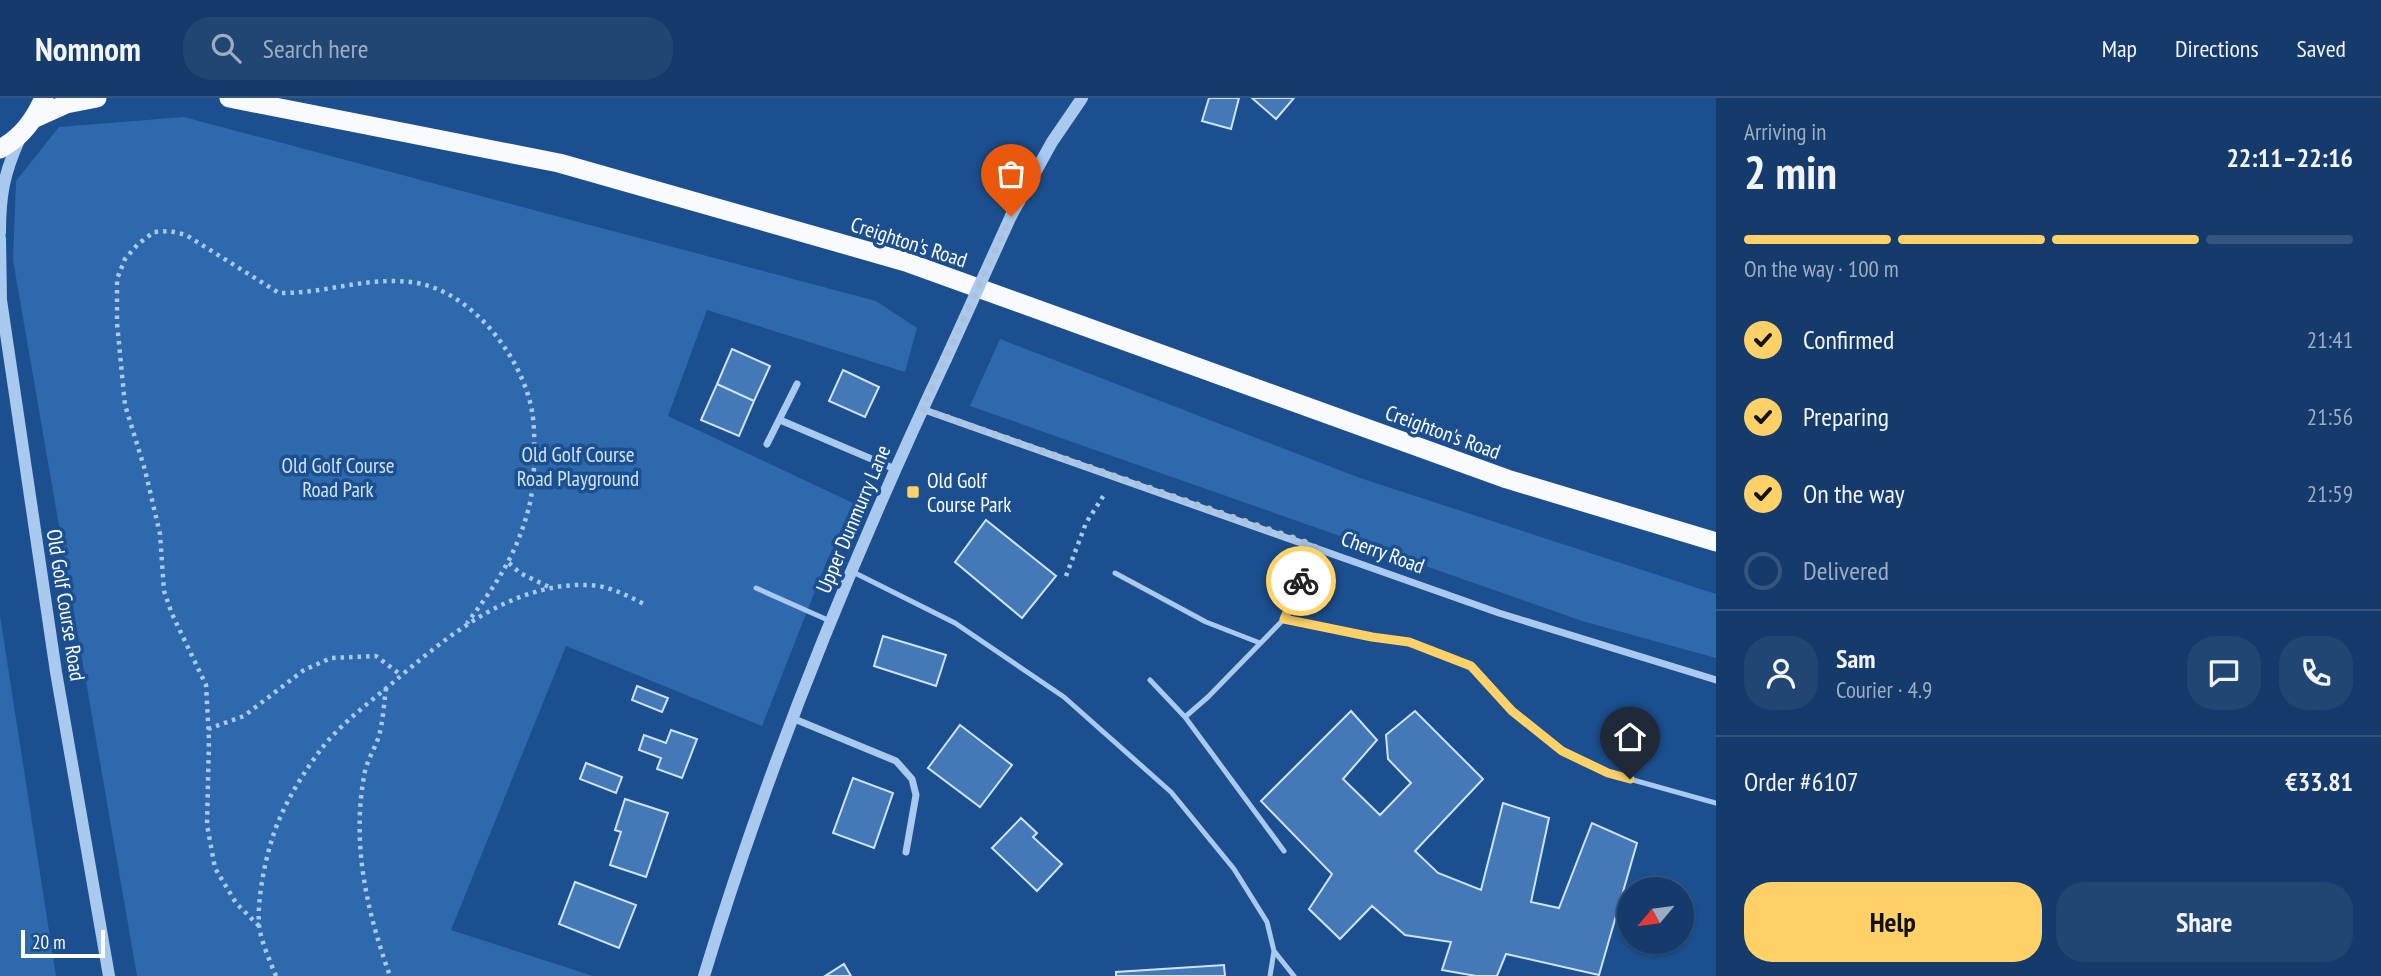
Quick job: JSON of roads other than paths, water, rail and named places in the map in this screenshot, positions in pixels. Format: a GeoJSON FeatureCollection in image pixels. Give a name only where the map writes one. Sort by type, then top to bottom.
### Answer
{"type":"FeatureCollection","features":[{"type":"Feature","properties":{"kind":"highway"},"geometry":{"type":"LineString","coordinates":[[0,149],[21,135],[35,118],[44,98]]}},
{"type":"Feature","properties":{"kind":"highway"},"geometry":{"type":"LineString","coordinates":[[35,118],[66,104],[97,98]]}},
{"type":"Feature","properties":{"kind":"highway","name":"Creighton's Road"},"geometry":{"type":"LineString","coordinates":[[228,98],[559,163],[906,262],[1507,479],[1716,542]]}},
{"type":"Feature","properties":{"kind":"street","name":"Upper Dunmurry Lane"},"geometry":{"type":"LineString","coordinates":[[704,976],[791,718],[851,571],[1011,216],[1052,142],[1082,98]]}},
{"type":"Feature","properties":{"kind":"street","name":"Old Golf Course Road"},"geometry":{"type":"LineString","coordinates":[[21,135],[6,168],[0,203],[1,298],[56,673],[109,976]]}},
{"type":"Feature","properties":{"kind":"street"},"geometry":{"type":"LineString","coordinates":[[766,444],[797,384]]}},
{"type":"Feature","properties":{"kind":"street","name":"Cherry Road"},"geometry":{"type":"LineString","coordinates":[[922,409],[1499,612],[1716,680]]}},
{"type":"Feature","properties":{"kind":"street"},"geometry":{"type":"LineString","coordinates":[[780,420],[895,469]]}},
{"type":"Feature","properties":{"kind":"street"},"geometry":{"type":"LineString","coordinates":[[791,718],[896,761],[912,779],[916,795],[906,852]]}},
{"type":"Feature","properties":{"kind":"lane"},"geometry":{"type":"LineString","coordinates":[[1185,717],[1284,619],[1315,546]]}},
{"type":"Feature","properties":{"kind":"lane"},"geometry":{"type":"LineString","coordinates":[[851,571],[955,623],[1064,697],[1171,792],[1234,870],[1267,922],[1274,951],[1270,976]]}},
{"type":"Feature","properties":{"kind":"lane"},"geometry":{"type":"LineString","coordinates":[[1115,573],[1206,622],[1260,643]]}},
{"type":"Feature","properties":{"kind":"lane"},"geometry":{"type":"LineString","coordinates":[[756,588],[830,621]]}},
{"type":"Feature","properties":{"kind":"lane"},"geometry":{"type":"LineString","coordinates":[[1284,619],[1409,642],[1471,666],[1512,711],[1562,751],[1608,773],[1716,803]]}},
{"type":"Feature","properties":{"kind":"lane"},"geometry":{"type":"LineString","coordinates":[[1150,680],[1185,717],[1284,851]]}},
{"type":"Feature","properties":{"kind":"lane"},"geometry":{"type":"LineString","coordinates":[[1274,951],[1294,976]]}},
{"type":"Feature","properties":{"kind":"place","name":"Old Golf Course Park"},"geometry":{"type":"Point","coordinates":[913,492]}},
{"type":"Feature","properties":{"kind":"park label","name":"Old Golf Course Road Playground"},"geometry":{"type":"Point","coordinates":[578,466]}},
{"type":"Feature","properties":{"kind":"park label","name":"Old Golf Course Road Park"},"geometry":{"type":"Point","coordinates":[338,477]}}]}
